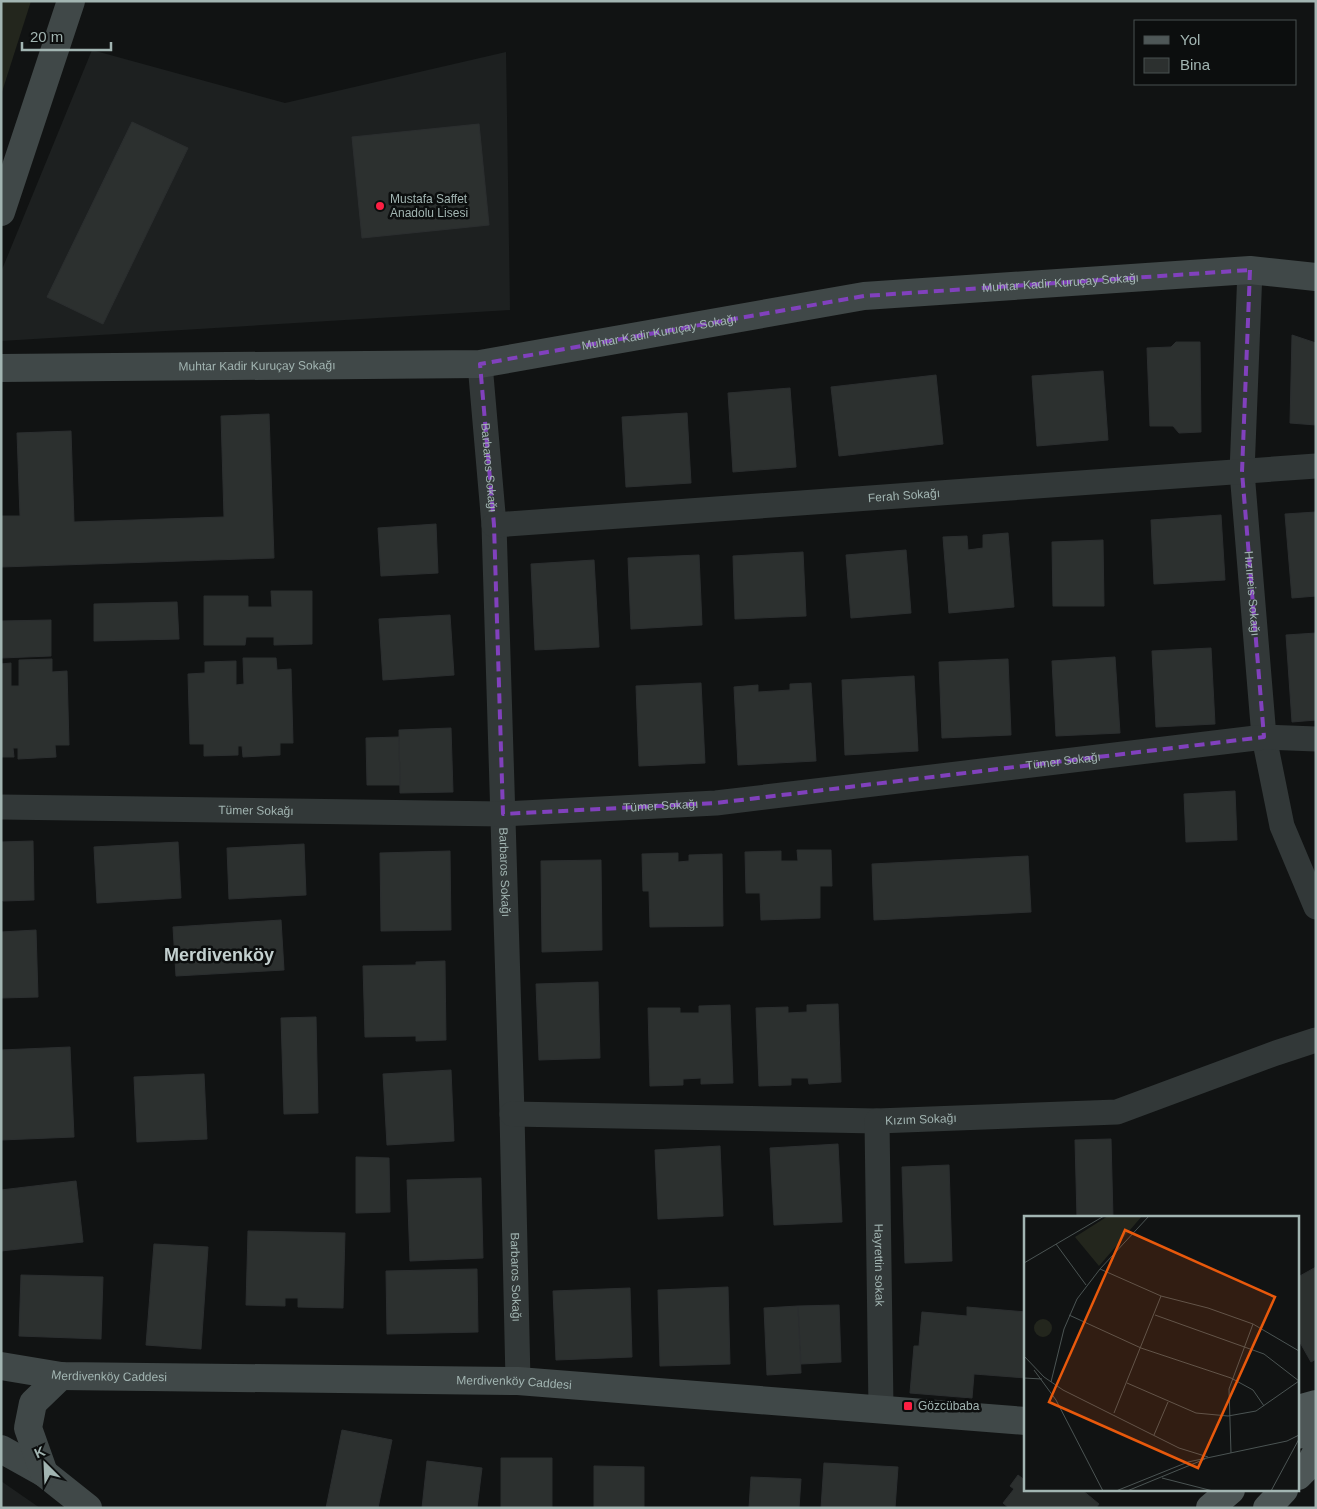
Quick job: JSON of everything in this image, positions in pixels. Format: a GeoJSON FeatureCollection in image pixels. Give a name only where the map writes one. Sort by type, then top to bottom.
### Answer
{"type":"FeatureCollection","features":[{"type":"Feature","properties":{"kind":"main road"},"geometry":{"type":"LineString","coordinates":[[1300,1408],[1316,1404]]}},
{"type":"Feature","properties":{"kind":"main road"},"geometry":{"type":"LineString","coordinates":[[1300,1434],[1316,1421]]}},
{"type":"Feature","properties":{"kind":"main road"},"geometry":{"type":"LineString","coordinates":[[1300,1474],[1310,1464],[1316,1453]]}},
{"type":"Feature","properties":{"kind":"main road"},"geometry":{"type":"LineString","coordinates":[[1267,1508],[1282,1492]]}},
{"type":"Feature","properties":{"kind":"street"},"geometry":{"type":"LineString","coordinates":[[1,212],[71,1]]}},
{"type":"Feature","properties":{"kind":"street","name":"Muhtar Kadir Kuruçay Sokağı"},"geometry":{"type":"LineString","coordinates":[[1,368],[480,364],[864,296],[1250,270],[1316,277]]}},
{"type":"Feature","properties":{"kind":"street","name":"Hızırreis Sokağı"},"geometry":{"type":"LineString","coordinates":[[1250,270],[1242,472],[1264,737],[1282,826],[1316,907]]}},
{"type":"Feature","properties":{"kind":"street","name":"Barbaros Sokağı"},"geometry":{"type":"LineString","coordinates":[[480,364],[494,525],[518,1381]]}},
{"type":"Feature","properties":{"kind":"street","name":"Ferah Sokağı"},"geometry":{"type":"LineString","coordinates":[[494,525],[1316,466]]}},
{"type":"Feature","properties":{"kind":"street","name":"Tümer Sokağı"},"geometry":{"type":"LineString","coordinates":[[1,807],[503,814],[716,803],[1264,737],[1316,739]]}},
{"type":"Feature","properties":{"kind":"street","name":"Kızım Sokağı"},"geometry":{"type":"LineString","coordinates":[[512,1114],[877,1121],[1117,1112],[1316,1040]]}},
{"type":"Feature","properties":{"kind":"street","name":"Hayrettin sokak"},"geometry":{"type":"LineString","coordinates":[[877,1121],[881,1409]]}},
{"type":"Feature","properties":{"kind":"street","name":"Merdivenköy Caddesi"},"geometry":{"type":"LineString","coordinates":[[1,1366],[61,1376],[518,1381],[1024,1421]]}},
{"type":"Feature","properties":{"kind":"street"},"geometry":{"type":"LineString","coordinates":[[44,1473],[28,1428],[34,1403],[61,1376]]}},
{"type":"Feature","properties":{"kind":"street"},"geometry":{"type":"LineString","coordinates":[[1,1449],[44,1473],[88,1508]]}},
{"type":"Feature","properties":{"kind":"highlighted area"},"geometry":{"type":"Polygon","coordinates":[[[1250,270],[1242,472],[1264,737],[716,803],[503,814],[494,525],[480,364],[864,296],[1250,270]]]}},
{"type":"Feature","properties":{"kind":"shaded area"},"geometry":{"type":"Polygon","coordinates":[[[1,1],[31,1],[1,95],[1,1]]]}},
{"type":"Feature","properties":{"kind":"shaded area"},"geometry":{"type":"Polygon","coordinates":[[[92,50],[285,103],[506,52],[510,310],[1,341],[1,272],[92,50]]]}},
{"type":"Feature","properties":{"kind":"shaded area"},"geometry":{"type":"Polygon","coordinates":[[[1,1481],[40,1508],[1,1508],[1,1481]]]}},
{"type":"Feature","properties":{"kind":"building"},"geometry":{"type":"Polygon","coordinates":[[[132,122],[188,148],[103,324],[47,297],[132,122]]]}},
{"type":"Feature","properties":{"kind":"building"},"geometry":{"type":"Polygon","coordinates":[[[479,124],[489,225],[362,238],[352,137],[479,124]]]}},
{"type":"Feature","properties":{"kind":"building"},"geometry":{"type":"Polygon","coordinates":[[[1292,335],[1316,343],[1316,425],[1290,423],[1292,335]]]}},
{"type":"Feature","properties":{"kind":"building"},"geometry":{"type":"Polygon","coordinates":[[[1176,342],[1200,342],[1201,432],[1179,433],[1173,426],[1150,426],[1147,348],[1171,347],[1176,342]]]}},
{"type":"Feature","properties":{"kind":"building"},"geometry":{"type":"Polygon","coordinates":[[[1103,371],[1108,440],[1037,446],[1032,376],[1103,371]]]}},
{"type":"Feature","properties":{"kind":"building"},"geometry":{"type":"Polygon","coordinates":[[[936,375],[943,444],[839,456],[831,387],[936,375]]]}},
{"type":"Feature","properties":{"kind":"building"},"geometry":{"type":"Polygon","coordinates":[[[790,388],[796,467],[733,472],[728,393],[790,388]]]}},
{"type":"Feature","properties":{"kind":"building"},"geometry":{"type":"Polygon","coordinates":[[[687,413],[691,483],[626,487],[622,417],[687,413]]]}},
{"type":"Feature","properties":{"kind":"building"},"geometry":{"type":"Polygon","coordinates":[[[269,414],[274,558],[1,567],[1,516],[20,516],[17,433],[71,431],[74,522],[224,517],[221,416],[269,414]]]}},
{"type":"Feature","properties":{"kind":"building"},"geometry":{"type":"Polygon","coordinates":[[[1316,512],[1316,596],[1292,598],[1285,514],[1316,512]]]}},
{"type":"Feature","properties":{"kind":"building"},"geometry":{"type":"Polygon","coordinates":[[[1221,515],[1225,580],[1154,584],[1151,520],[1221,515]]]}},
{"type":"Feature","properties":{"kind":"building"},"geometry":{"type":"Polygon","coordinates":[[[436,524],[438,573],[381,576],[378,528],[436,524]]]}},
{"type":"Feature","properties":{"kind":"building"},"geometry":{"type":"Polygon","coordinates":[[[1008,533],[1014,607],[949,613],[943,537],[967,536],[968,550],[983,548],[983,535],[1008,533]]]}},
{"type":"Feature","properties":{"kind":"building"},"geometry":{"type":"Polygon","coordinates":[[[1103,540],[1104,606],[1053,606],[1052,542],[1103,540]]]}},
{"type":"Feature","properties":{"kind":"building"},"geometry":{"type":"Polygon","coordinates":[[[906,550],[911,613],[851,618],[846,555],[906,550]]]}},
{"type":"Feature","properties":{"kind":"building"},"geometry":{"type":"Polygon","coordinates":[[[803,552],[806,616],[735,619],[733,556],[803,552]]]}},
{"type":"Feature","properties":{"kind":"building"},"geometry":{"type":"Polygon","coordinates":[[[699,555],[702,625],[631,629],[628,558],[699,555]]]}},
{"type":"Feature","properties":{"kind":"building"},"geometry":{"type":"Polygon","coordinates":[[[594,560],[599,647],[535,650],[531,564],[594,560]]]}},
{"type":"Feature","properties":{"kind":"building"},"geometry":{"type":"Polygon","coordinates":[[[271,591],[312,591],[312,644],[274,645],[274,637],[246,637],[245,645],[204,645],[204,596],[248,596],[248,607],[272,607],[271,591]]]}},
{"type":"Feature","properties":{"kind":"building"},"geometry":{"type":"Polygon","coordinates":[[[177,602],[179,639],[94,641],[94,604],[177,602]]]}},
{"type":"Feature","properties":{"kind":"building"},"geometry":{"type":"Polygon","coordinates":[[[450,615],[454,675],[383,680],[379,619],[450,615]]]}},
{"type":"Feature","properties":{"kind":"building"},"geometry":{"type":"Polygon","coordinates":[[[51,620],[51,656],[1,658],[1,621],[51,620]]]}},
{"type":"Feature","properties":{"kind":"building"},"geometry":{"type":"Polygon","coordinates":[[[1316,633],[1316,720],[1292,722],[1286,635],[1316,633]]]}},
{"type":"Feature","properties":{"kind":"building"},"geometry":{"type":"Polygon","coordinates":[[[1211,648],[1215,724],[1156,727],[1152,651],[1211,648]]]}},
{"type":"Feature","properties":{"kind":"building"},"geometry":{"type":"Polygon","coordinates":[[[1115,657],[1120,733],[1056,736],[1052,661],[1115,657]]]}},
{"type":"Feature","properties":{"kind":"building"},"geometry":{"type":"Polygon","coordinates":[[[243,658],[276,658],[277,670],[291,669],[293,743],[280,743],[280,755],[243,757],[242,746],[238,746],[238,755],[204,756],[204,744],[190,744],[188,674],[205,673],[205,662],[236,661],[236,685],[244,684],[243,658]]]}},
{"type":"Feature","properties":{"kind":"building"},"geometry":{"type":"Polygon","coordinates":[[[52,659],[52,672],[67,671],[69,745],[55,745],[56,757],[18,759],[18,748],[13,748],[14,757],[1,757],[1,664],[11,663],[11,686],[19,686],[19,660],[52,659]]]}},
{"type":"Feature","properties":{"kind":"building"},"geometry":{"type":"Polygon","coordinates":[[[1008,659],[1011,735],[942,738],[939,662],[1008,659]]]}},
{"type":"Feature","properties":{"kind":"building"},"geometry":{"type":"Polygon","coordinates":[[[914,676],[918,751],[845,755],[842,680],[914,676]]]}},
{"type":"Feature","properties":{"kind":"building"},"geometry":{"type":"Polygon","coordinates":[[[701,683],[705,763],[639,766],[636,686],[701,683]]]}},
{"type":"Feature","properties":{"kind":"building"},"geometry":{"type":"Polygon","coordinates":[[[811,683],[816,761],[738,765],[734,687],[758,685],[758,692],[790,690],[790,684],[811,683]]]}},
{"type":"Feature","properties":{"kind":"building"},"geometry":{"type":"Polygon","coordinates":[[[451,728],[453,792],[400,793],[399,730],[451,728]]]}},
{"type":"Feature","properties":{"kind":"building"},"geometry":{"type":"Polygon","coordinates":[[[399,737],[400,785],[367,785],[366,738],[399,737]]]}},
{"type":"Feature","properties":{"kind":"building"},"geometry":{"type":"Polygon","coordinates":[[[1235,791],[1237,840],[1186,842],[1184,794],[1235,791]]]}},
{"type":"Feature","properties":{"kind":"building"},"geometry":{"type":"Polygon","coordinates":[[[33,841],[34,900],[3,901],[1,899],[1,842],[33,841]]]}},
{"type":"Feature","properties":{"kind":"building"},"geometry":{"type":"Polygon","coordinates":[[[178,842],[181,898],[97,903],[94,847],[178,842]]]}},
{"type":"Feature","properties":{"kind":"building"},"geometry":{"type":"Polygon","coordinates":[[[304,844],[306,895],[229,899],[227,848],[304,844]]]}},
{"type":"Feature","properties":{"kind":"building"},"geometry":{"type":"Polygon","coordinates":[[[797,850],[831,850],[832,886],[820,886],[820,918],[761,920],[760,893],[746,893],[745,852],[781,851],[781,861],[798,861],[797,850]]]}},
{"type":"Feature","properties":{"kind":"building"},"geometry":{"type":"Polygon","coordinates":[[[450,851],[451,930],[381,931],[380,853],[450,851]]]}},
{"type":"Feature","properties":{"kind":"building"},"geometry":{"type":"Polygon","coordinates":[[[678,853],[678,862],[689,861],[689,855],[722,854],[723,926],[650,927],[649,891],[643,891],[642,854],[678,853]]]}},
{"type":"Feature","properties":{"kind":"building"},"geometry":{"type":"Polygon","coordinates":[[[1028,856],[1031,912],[874,920],[872,864],[1028,856]]]}},
{"type":"Feature","properties":{"kind":"building"},"geometry":{"type":"Polygon","coordinates":[[[601,860],[602,950],[542,952],[541,861],[601,860]]]}},
{"type":"Feature","properties":{"kind":"building"},"geometry":{"type":"Polygon","coordinates":[[[281,920],[284,970],[176,976],[173,927],[281,920]]]}},
{"type":"Feature","properties":{"kind":"building"},"geometry":{"type":"Polygon","coordinates":[[[36,930],[38,997],[1,998],[1,932],[36,930]]]}},
{"type":"Feature","properties":{"kind":"building"},"geometry":{"type":"Polygon","coordinates":[[[445,961],[446,1040],[416,1041],[416,1036],[365,1037],[363,966],[416,965],[416,962],[445,961]]]}},
{"type":"Feature","properties":{"kind":"building"},"geometry":{"type":"Polygon","coordinates":[[[598,982],[600,1058],[539,1060],[536,984],[598,982]]]}},
{"type":"Feature","properties":{"kind":"building"},"geometry":{"type":"Polygon","coordinates":[[[838,1004],[841,1082],[809,1084],[808,1078],[791,1078],[791,1085],[759,1086],[756,1008],[788,1007],[788,1013],[807,1012],[807,1005],[838,1004]]]}},
{"type":"Feature","properties":{"kind":"building"},"geometry":{"type":"Polygon","coordinates":[[[730,1005],[733,1083],[701,1084],[701,1078],[683,1079],[683,1085],[650,1086],[648,1008],[680,1008],[680,1013],[699,1013],[699,1006],[730,1005]]]}},
{"type":"Feature","properties":{"kind":"building"},"geometry":{"type":"Polygon","coordinates":[[[316,1017],[318,1113],[284,1114],[281,1018],[316,1017]]]}},
{"type":"Feature","properties":{"kind":"building"},"geometry":{"type":"Polygon","coordinates":[[[70,1047],[74,1137],[1,1140],[1,1050],[70,1047]]]}},
{"type":"Feature","properties":{"kind":"building"},"geometry":{"type":"Polygon","coordinates":[[[451,1070],[454,1141],[387,1145],[383,1074],[451,1070]]]}},
{"type":"Feature","properties":{"kind":"building"},"geometry":{"type":"Polygon","coordinates":[[[204,1074],[207,1139],[137,1142],[134,1077],[204,1074]]]}},
{"type":"Feature","properties":{"kind":"building"},"geometry":{"type":"Polygon","coordinates":[[[1111,1139],[1113,1216],[1077,1216],[1075,1140],[1111,1139]]]}},
{"type":"Feature","properties":{"kind":"building"},"geometry":{"type":"Polygon","coordinates":[[[838,1144],[842,1222],[774,1225],[770,1148],[838,1144]]]}},
{"type":"Feature","properties":{"kind":"building"},"geometry":{"type":"Polygon","coordinates":[[[720,1146],[723,1216],[658,1219],[655,1150],[720,1146]]]}},
{"type":"Feature","properties":{"kind":"building"},"geometry":{"type":"Polygon","coordinates":[[[356,1157],[389,1158],[390,1212],[356,1213],[356,1157]]]}},
{"type":"Feature","properties":{"kind":"building"},"geometry":{"type":"Polygon","coordinates":[[[949,1165],[952,1261],[905,1263],[902,1167],[949,1165]]]}},
{"type":"Feature","properties":{"kind":"building"},"geometry":{"type":"Polygon","coordinates":[[[481,1178],[483,1258],[410,1261],[407,1180],[481,1178]]]}},
{"type":"Feature","properties":{"kind":"building"},"geometry":{"type":"Polygon","coordinates":[[[76,1181],[83,1242],[1,1251],[1,1190],[76,1181]]]}},
{"type":"Feature","properties":{"kind":"building"},"geometry":{"type":"Polygon","coordinates":[[[248,1231],[345,1233],[343,1308],[298,1307],[298,1298],[285,1298],[285,1306],[246,1305],[248,1231]]]}},
{"type":"Feature","properties":{"kind":"building"},"geometry":{"type":"Polygon","coordinates":[[[154,1244],[208,1247],[201,1349],[146,1345],[154,1244]]]}},
{"type":"Feature","properties":{"kind":"building"},"geometry":{"type":"Polygon","coordinates":[[[1316,1267],[1316,1359],[1311,1362],[1300,1343],[1300,1276],[1316,1267]]]}},
{"type":"Feature","properties":{"kind":"building"},"geometry":{"type":"Polygon","coordinates":[[[477,1269],[478,1332],[387,1334],[386,1271],[477,1269]]]}},
{"type":"Feature","properties":{"kind":"building"},"geometry":{"type":"Polygon","coordinates":[[[21,1275],[103,1277],[101,1339],[19,1336],[21,1275]]]}},
{"type":"Feature","properties":{"kind":"building"},"geometry":{"type":"Polygon","coordinates":[[[728,1287],[730,1364],[660,1366],[658,1290],[728,1287]]]}},
{"type":"Feature","properties":{"kind":"building"},"geometry":{"type":"Polygon","coordinates":[[[630,1288],[632,1357],[556,1360],[553,1291],[630,1288]]]}},
{"type":"Feature","properties":{"kind":"building"},"geometry":{"type":"Polygon","coordinates":[[[839,1305],[841,1362],[801,1364],[798,1306],[839,1305]]]}},
{"type":"Feature","properties":{"kind":"building"},"geometry":{"type":"Polygon","coordinates":[[[798,1306],[801,1373],[767,1375],[764,1308],[798,1306]]]}},
{"type":"Feature","properties":{"kind":"building"},"geometry":{"type":"Polygon","coordinates":[[[967,1307],[1024,1312],[1024,1378],[974,1374],[972,1398],[910,1393],[914,1346],[919,1346],[922,1312],[967,1316],[967,1307]]]}},
{"type":"Feature","properties":{"kind":"building"},"geometry":{"type":"Polygon","coordinates":[[[342,1430],[392,1440],[378,1508],[326,1508],[342,1430]]]}},
{"type":"Feature","properties":{"kind":"building"},"geometry":{"type":"Polygon","coordinates":[[[501,1458],[552,1458],[552,1508],[501,1508],[501,1458]]]}},
{"type":"Feature","properties":{"kind":"building"},"geometry":{"type":"Polygon","coordinates":[[[427,1461],[482,1468],[477,1508],[422,1508],[427,1461]]]}},
{"type":"Feature","properties":{"kind":"building"},"geometry":{"type":"Polygon","coordinates":[[[824,1463],[898,1467],[895,1508],[821,1508],[824,1463]]]}},
{"type":"Feature","properties":{"kind":"building"},"geometry":{"type":"Polygon","coordinates":[[[594,1466],[644,1467],[644,1508],[594,1508],[594,1466]]]}},
{"type":"Feature","properties":{"kind":"building"},"geometry":{"type":"Polygon","coordinates":[[[1018,1475],[1024,1480],[1024,1492],[1084,1492],[1099,1504],[1096,1508],[1009,1508],[1003,1503],[1014,1489],[1010,1486],[1018,1475]]]}},
{"type":"Feature","properties":{"kind":"building"},"geometry":{"type":"Polygon","coordinates":[[[751,1477],[801,1479],[799,1508],[749,1508],[751,1477]]]}},
{"type":"Feature","properties":{"kind":"place","name":"Mustafa Saffet Anadolu Lisesi"},"geometry":{"type":"Point","coordinates":[380,206]}},
{"type":"Feature","properties":{"kind":"place","name":"Gözcübaba"},"geometry":{"type":"Point","coordinates":[908,1406]}},
{"type":"Feature","properties":{"kind":"district","name":"Merdivenköy"},"geometry":{"type":"Point","coordinates":[219,955]}}]}
